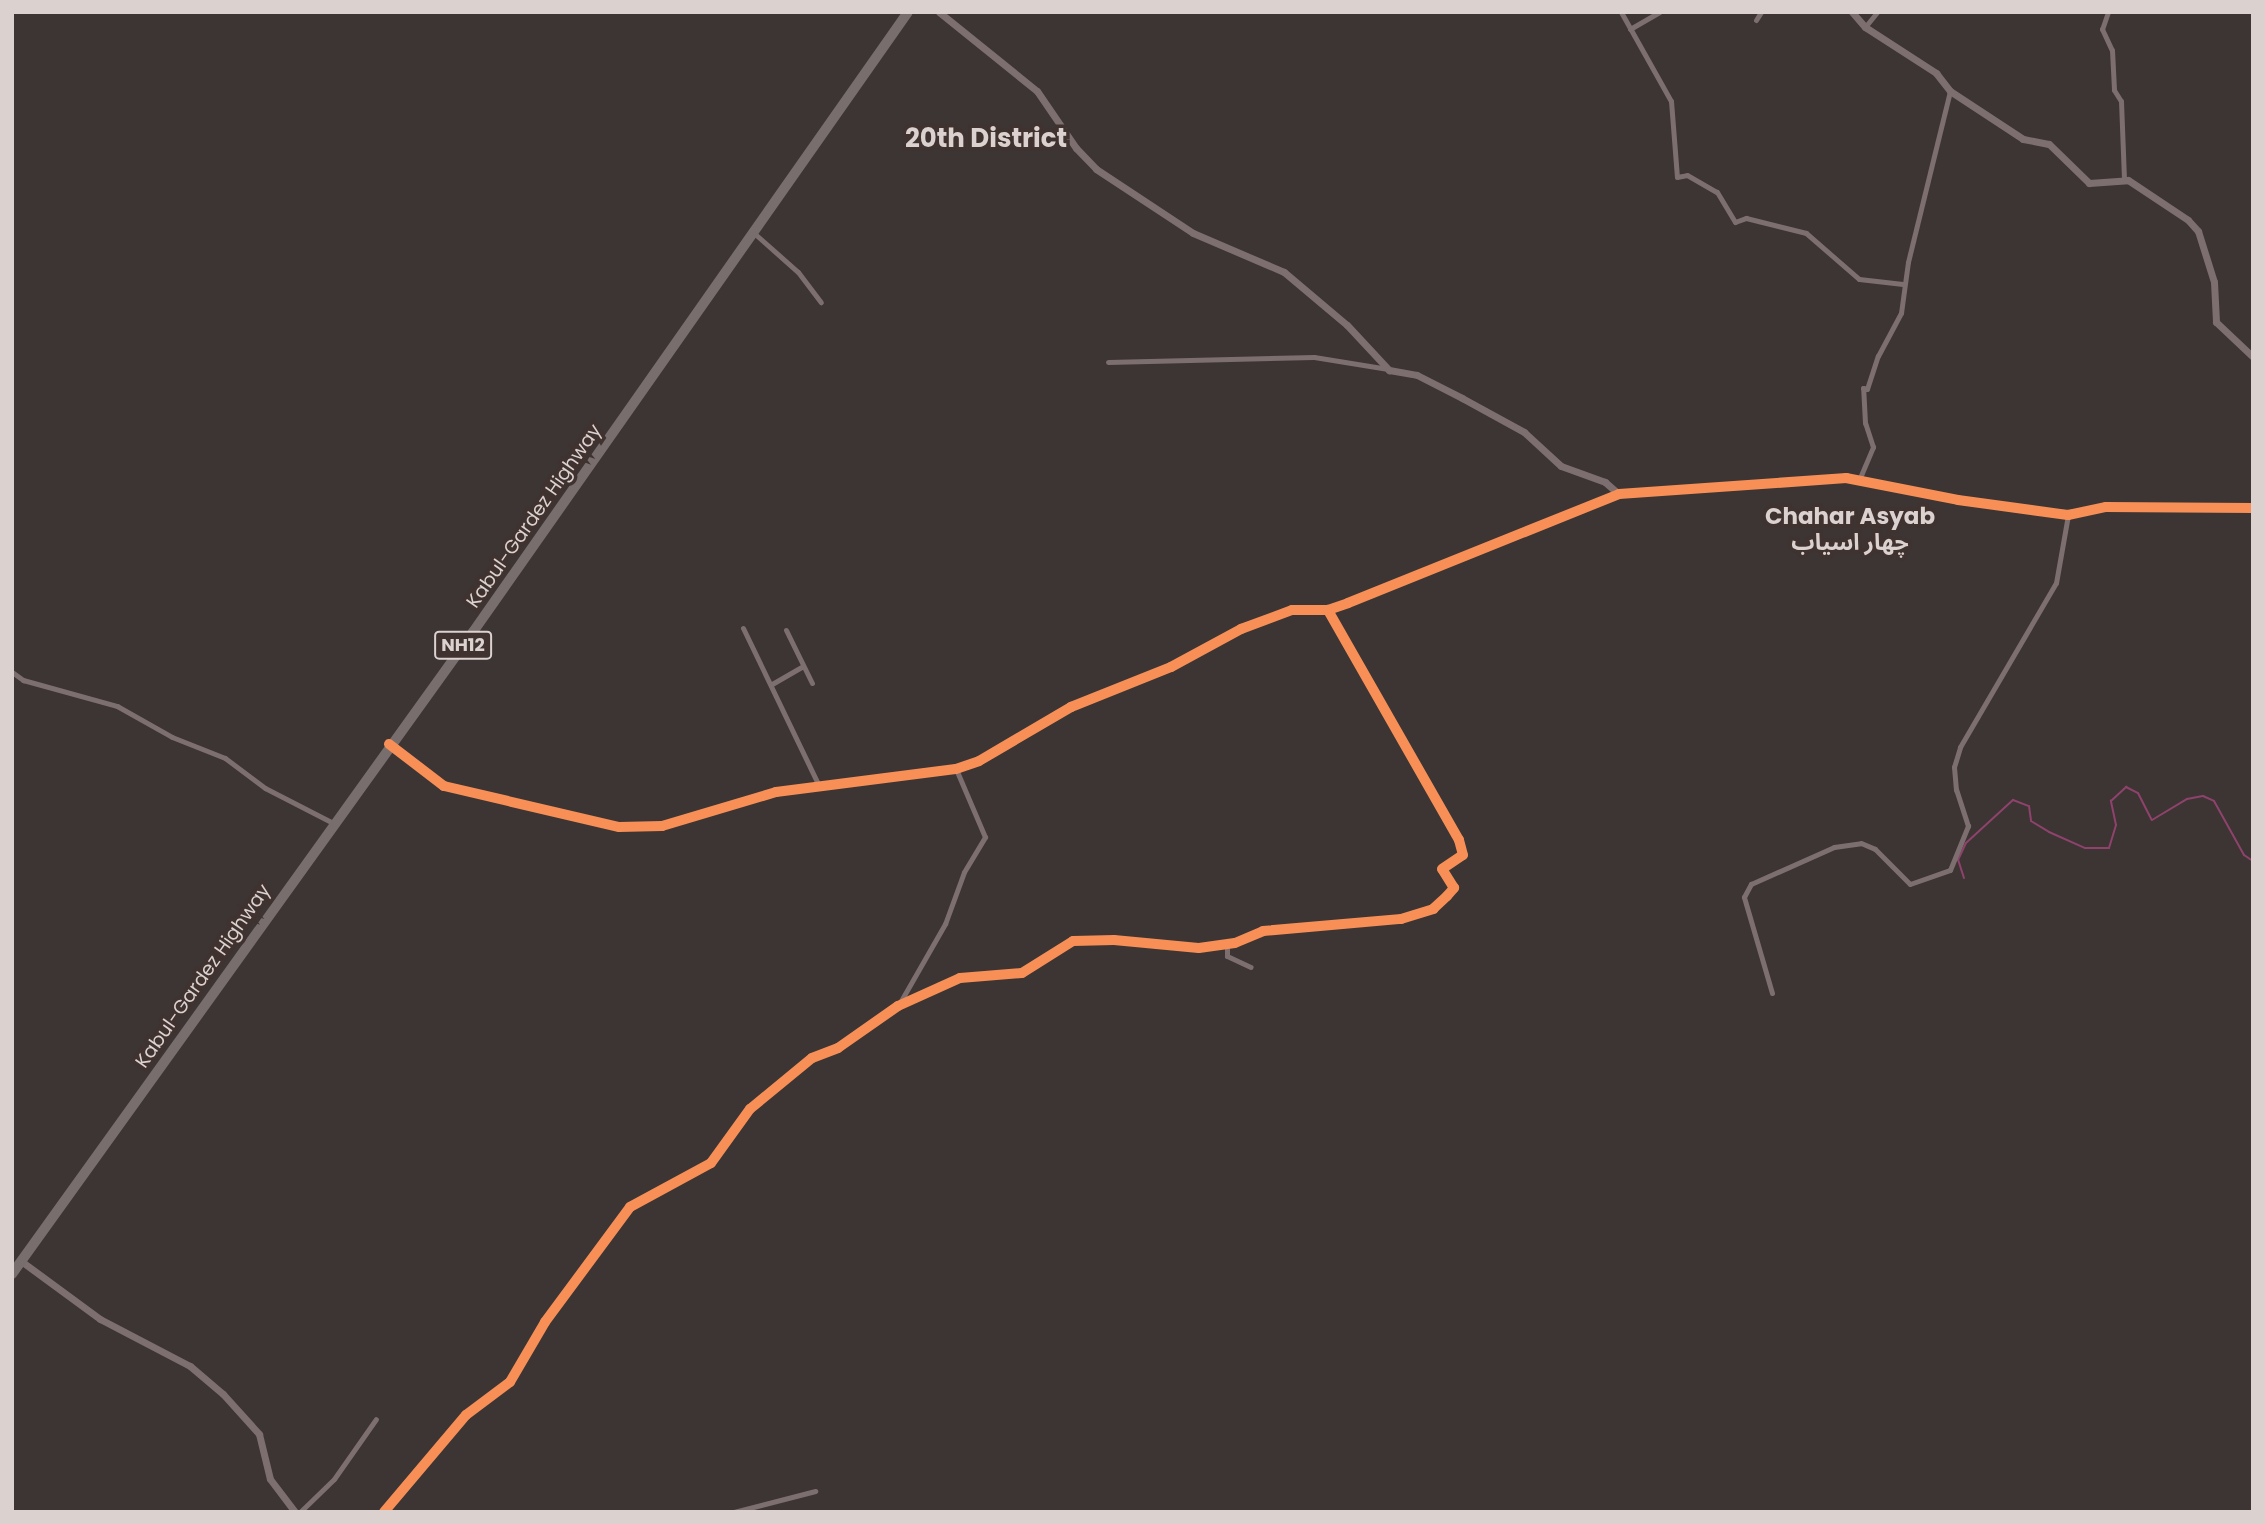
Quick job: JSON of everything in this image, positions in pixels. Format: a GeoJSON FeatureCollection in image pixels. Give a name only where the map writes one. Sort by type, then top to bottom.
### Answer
{"type":"FeatureCollection","features":[{"type":"Feature","properties":{"kind":"highway","name":"Kabul-Gardez Highway"},"geometry":{"type":"LineString","coordinates":[[12,1274],[755,234],[908,12]]}},
{"type":"Feature","properties":{"kind":"street"},"geometry":{"type":"LineString","coordinates":[[939,12],[1037,91],[1076,148],[1096,169],[1192,233],[1284,272],[1390,369]]}},
{"type":"Feature","properties":{"kind":"street"},"geometry":{"type":"LineString","coordinates":[[1621,12],[1671,101],[1677,177],[1687,175],[1717,192],[1735,222],[1746,218],[1806,233],[1859,279],[1903,284]]}},
{"type":"Feature","properties":{"kind":"street"},"geometry":{"type":"LineString","coordinates":[[1630,29],[1659,12]]}},
{"type":"Feature","properties":{"kind":"street"},"geometry":{"type":"LineString","coordinates":[[1756,20],[1761,12]]}},
{"type":"Feature","properties":{"kind":"street"},"geometry":{"type":"LineString","coordinates":[[1852,12],[1865,27],[1936,73],[1950,91],[2023,139],[2049,144],[2089,183],[2124,180],[2167,204],[2198,231],[2214,282],[2216,322],[2253,357]]}},
{"type":"Feature","properties":{"kind":"street"},"geometry":{"type":"LineString","coordinates":[[1865,27],[1877,12]]}},
{"type":"Feature","properties":{"kind":"street"},"geometry":{"type":"LineString","coordinates":[[2108,12],[2102,29],[2112,50],[2114,90],[2121,101],[2124,180]]}},
{"type":"Feature","properties":{"kind":"street"},"geometry":{"type":"LineString","coordinates":[[1858,480],[1873,447],[1865,423],[1863,388],[1867,389],[1878,356],[1900,313],[1903,284],[1950,91]]}},
{"type":"Feature","properties":{"kind":"street"},"geometry":{"type":"LineString","coordinates":[[755,234],[798,272],[821,302]]}},
{"type":"Feature","properties":{"kind":"street"},"geometry":{"type":"LineString","coordinates":[[1108,362],[1314,357],[1417,375],[1524,432],[1561,466],[1605,482],[1619,494]]}},
{"type":"Feature","properties":{"kind":"street"},"geometry":{"type":"LineString","coordinates":[[389,744],[444,786],[619,827],[662,826],[776,792],[818,784],[956,769],[979,761],[1071,707],[1171,667],[1241,629],[1292,610],[1328,610],[1619,494],[1858,480],[1958,500],[2068,515],[2106,507],[2253,508]]}},
{"type":"Feature","properties":{"kind":"street"},"geometry":{"type":"LineString","coordinates":[[1772,993],[1744,897],[1751,884],[1834,847],[1861,843],[1875,849],[1910,884],[1950,870],[1968,826],[1956,790],[1954,767],[1960,747],[2056,583],[2068,515]]}},
{"type":"Feature","properties":{"kind":"street"},"geometry":{"type":"LineString","coordinates":[[1251,967],[1227,956],[1224,947],[1263,930],[1401,919],[1433,909],[1454,888],[1442,869],[1463,855],[1459,840],[1328,610]]}},
{"type":"Feature","properties":{"kind":"street"},"geometry":{"type":"LineString","coordinates":[[743,628],[818,784]]}},
{"type":"Feature","properties":{"kind":"street"},"geometry":{"type":"LineString","coordinates":[[786,630],[812,684]]}},
{"type":"Feature","properties":{"kind":"street"},"geometry":{"type":"LineString","coordinates":[[772,684],[802,667]]}},
{"type":"Feature","properties":{"kind":"street"},"geometry":{"type":"LineString","coordinates":[[12,672],[23,680],[117,706],[173,737],[225,758],[265,788],[334,823]]}},
{"type":"Feature","properties":{"kind":"street"},"geometry":{"type":"LineString","coordinates":[[898,1006],[945,924],[964,872],[985,837],[956,769]]}},
{"type":"Feature","properties":{"kind":"street"},"geometry":{"type":"LineString","coordinates":[[384,1512],[466,1415],[510,1382],[544,1322],[630,1207],[711,1163],[750,1109],[812,1058],[838,1048],[898,1006],[960,978],[1022,973],[1073,941],[1114,940],[1184,948],[1235,943]]}},
{"type":"Feature","properties":{"kind":"street"},"geometry":{"type":"LineString","coordinates":[[21,1261],[100,1319],[190,1366],[223,1394],[259,1434],[270,1479],[297,1512],[334,1479],[376,1419]]}},
{"type":"Feature","properties":{"kind":"street"},"geometry":{"type":"LineString","coordinates":[[734,1512],[815,1491]]}},
{"type":"Feature","properties":{"kind":"street"},"geometry":{"type":"LineString","coordinates":[[660,1512],[671,1512]]}},
{"type":"Feature","properties":{"kind":"waterway"},"geometry":{"type":"LineString","coordinates":[[1964,878],[1958,860],[1966,843],[2013,800],[2029,806],[2031,821],[2049,832],[2085,848],[2109,848],[2116,825],[2111,801],[2126,787],[2138,793],[2152,820],[2187,799],[2203,796],[2214,801],[2244,855],[2253,861]]}},
{"type":"Feature","properties":{"kind":"cycle path"},"geometry":{"type":"LineString","coordinates":[[389,744],[444,786],[619,827],[662,826],[776,792],[956,769],[979,761],[1071,707],[1171,667],[1241,629],[1292,610],[1328,610],[1348,603],[1619,494],[1846,478],[1958,500],[2068,515],[2106,507],[2253,508]]}},
{"type":"Feature","properties":{"kind":"cycle path"},"geometry":{"type":"LineString","coordinates":[[384,1512],[466,1415],[510,1382],[545,1322],[630,1207],[711,1163],[750,1109],[812,1058],[838,1048],[898,1006],[960,978],[1022,973],[1073,941],[1114,940],[1199,948],[1235,943],[1263,931],[1401,919],[1433,909],[1447,896],[1454,888],[1442,869],[1463,855],[1459,840],[1328,610]]}},
{"type":"Feature","properties":{"kind":"district","name":"20th District"},"geometry":{"type":"Point","coordinates":[986,139]}},
{"type":"Feature","properties":{"kind":"district","name":"Chahar Asyab چهار اسیاب"},"geometry":{"type":"Point","coordinates":[1850,529]}}]}
